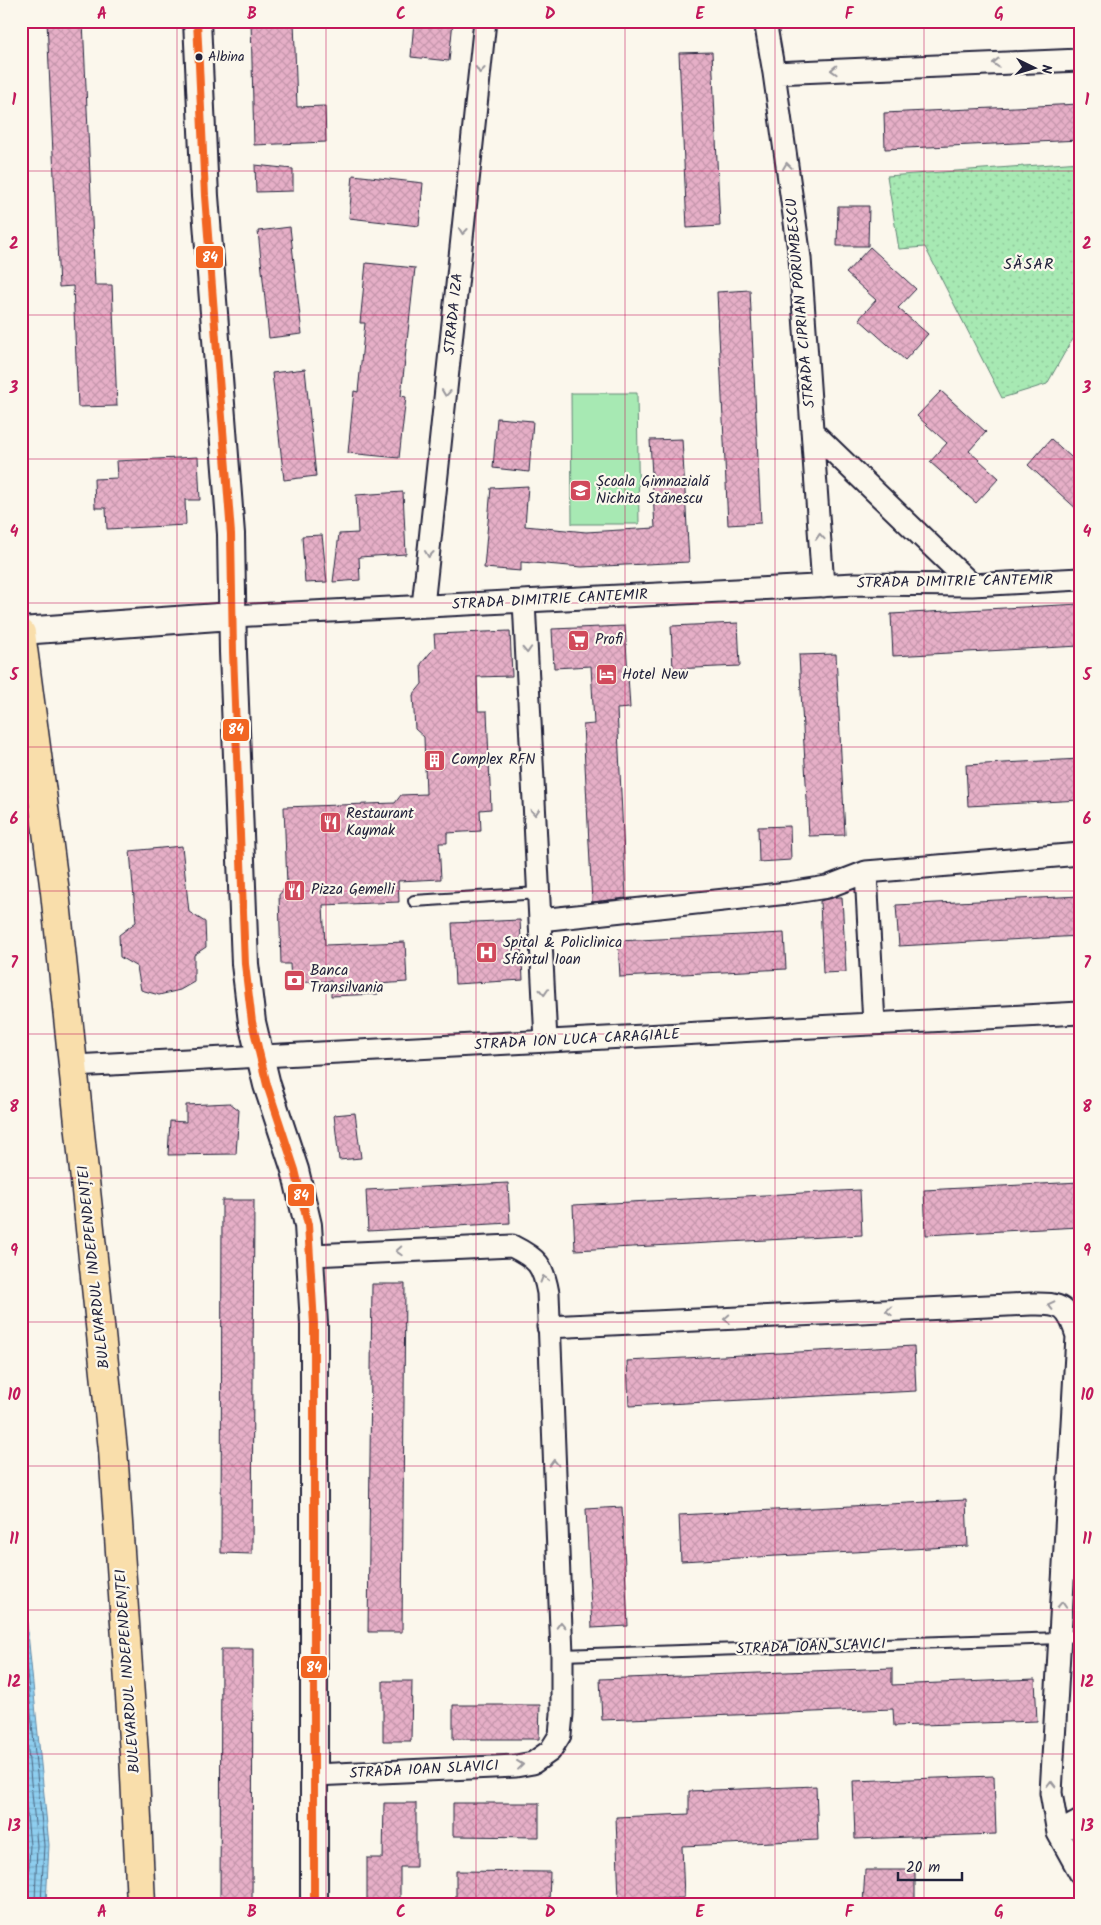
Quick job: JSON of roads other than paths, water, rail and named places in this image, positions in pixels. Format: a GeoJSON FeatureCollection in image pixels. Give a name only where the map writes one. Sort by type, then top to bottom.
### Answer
{"type":"FeatureCollection","features":[{"type":"Feature","properties":{"kind":"main road","name":"BULEVARDUL INDEPENDENȚEI"},"geometry":{"type":"LineString","coordinates":[[21,632],[55,892],[114,1469],[134,1754],[140,1904]]}},
{"type":"Feature","properties":{"kind":"street"},"geometry":{"type":"LineString","coordinates":[[198,21],[205,196],[231,534],[232,616],[245,964],[252,1022],[267,1085],[295,1170],[308,1225],[312,1255],[314,1324],[314,1904]]}},
{"type":"Feature","properties":{"kind":"street","name":"STRADA IZA"},"geometry":{"type":"LineString","coordinates":[[423,606],[485,21]]}},
{"type":"Feature","properties":{"kind":"street","name":"STRADA CIPRIAN PORUMBESCU"},"geometry":{"type":"LineString","coordinates":[[765,21],[800,258],[823,586]]}},
{"type":"Feature","properties":{"kind":"street"},"geometry":{"type":"LineString","coordinates":[[774,73],[1080,60]]}},
{"type":"Feature","properties":{"kind":"street"},"geometry":{"type":"LineString","coordinates":[[812,431],[972,584]]}},
{"type":"Feature","properties":{"kind":"street","name":"STRADA DIMITRIE CANTEMIR"},"geometry":{"type":"LineString","coordinates":[[21,632],[232,616],[423,606],[823,586],[972,584],[1080,579]]}},
{"type":"Feature","properties":{"kind":"street"},"geometry":{"type":"LineString","coordinates":[[524,601],[546,1041]]}},
{"type":"Feature","properties":{"kind":"street"},"geometry":{"type":"LineString","coordinates":[[540,920],[827,887],[866,872],[1080,854]]}},
{"type":"Feature","properties":{"kind":"street"},"geometry":{"type":"LineString","coordinates":[[866,872],[874,1024]]}},
{"type":"Feature","properties":{"kind":"street","name":"STRADA ION LUCA CARAGIALE"},"geometry":{"type":"LineString","coordinates":[[74,1066],[1080,1013]]}},
{"type":"Feature","properties":{"kind":"street","name":"STRADA IOAN SLAVICI"},"geometry":{"type":"LineString","coordinates":[[312,1255],[512,1246],[531,1256],[544,1274],[548,1293],[562,1655],[560,1735],[550,1751],[533,1763],[516,1766],[314,1774]]}},
{"type":"Feature","properties":{"kind":"street"},"geometry":{"type":"LineString","coordinates":[[548,1328],[1051,1303],[1063,1309],[1071,1318],[1077,1336],[1077,1374],[1070,1636],[1051,1773],[1051,1793],[1058,1833],[1080,1873]]}},
{"type":"Feature","properties":{"kind":"street"},"geometry":{"type":"LineString","coordinates":[[1058,1833],[1080,1821]]}},
{"type":"Feature","properties":{"kind":"lane"},"geometry":{"type":"LineString","coordinates":[[414,901],[539,894]]}},
{"type":"Feature","properties":{"kind":"lane","name":"STRADA IOAN SLAVICI"},"geometry":{"type":"LineString","coordinates":[[562,1655],[1070,1636]]}},
{"type":"Feature","properties":{"kind":"water"},"geometry":{"type":"Polygon","coordinates":[[[21,1563],[49,1845],[46,1904],[21,1904],[21,1563]]]}},
{"type":"Feature","properties":{"kind":"place","name":"Albina"},"geometry":{"type":"Point","coordinates":[199,57]}},
{"type":"Feature","properties":{"kind":"place","name":"Școala Gimnazială Nichita Stănescu"},"geometry":{"type":"Point","coordinates":[580,491]}},
{"type":"Feature","properties":{"kind":"place","name":"Profi"},"geometry":{"type":"Point","coordinates":[579,640]}},
{"type":"Feature","properties":{"kind":"place","name":"Hotel New"},"geometry":{"type":"Point","coordinates":[606,675]}},
{"type":"Feature","properties":{"kind":"place","name":"Complex RFN"},"geometry":{"type":"Point","coordinates":[435,760]}},
{"type":"Feature","properties":{"kind":"place","name":"Restaurant Kaymak"},"geometry":{"type":"Point","coordinates":[330,823]}},
{"type":"Feature","properties":{"kind":"place","name":"Pizza Gemelli"},"geometry":{"type":"Point","coordinates":[295,890]}},
{"type":"Feature","properties":{"kind":"place","name":"Spital & Policlinica Sfântul Ioan"},"geometry":{"type":"Point","coordinates":[487,952]}},
{"type":"Feature","properties":{"kind":"place","name":"Banca Transilvania"},"geometry":{"type":"Point","coordinates":[294,980]}},
{"type":"Feature","properties":{"kind":"district","name":"SĂSAR"},"geometry":{"type":"Point","coordinates":[1029,264]}}]}
